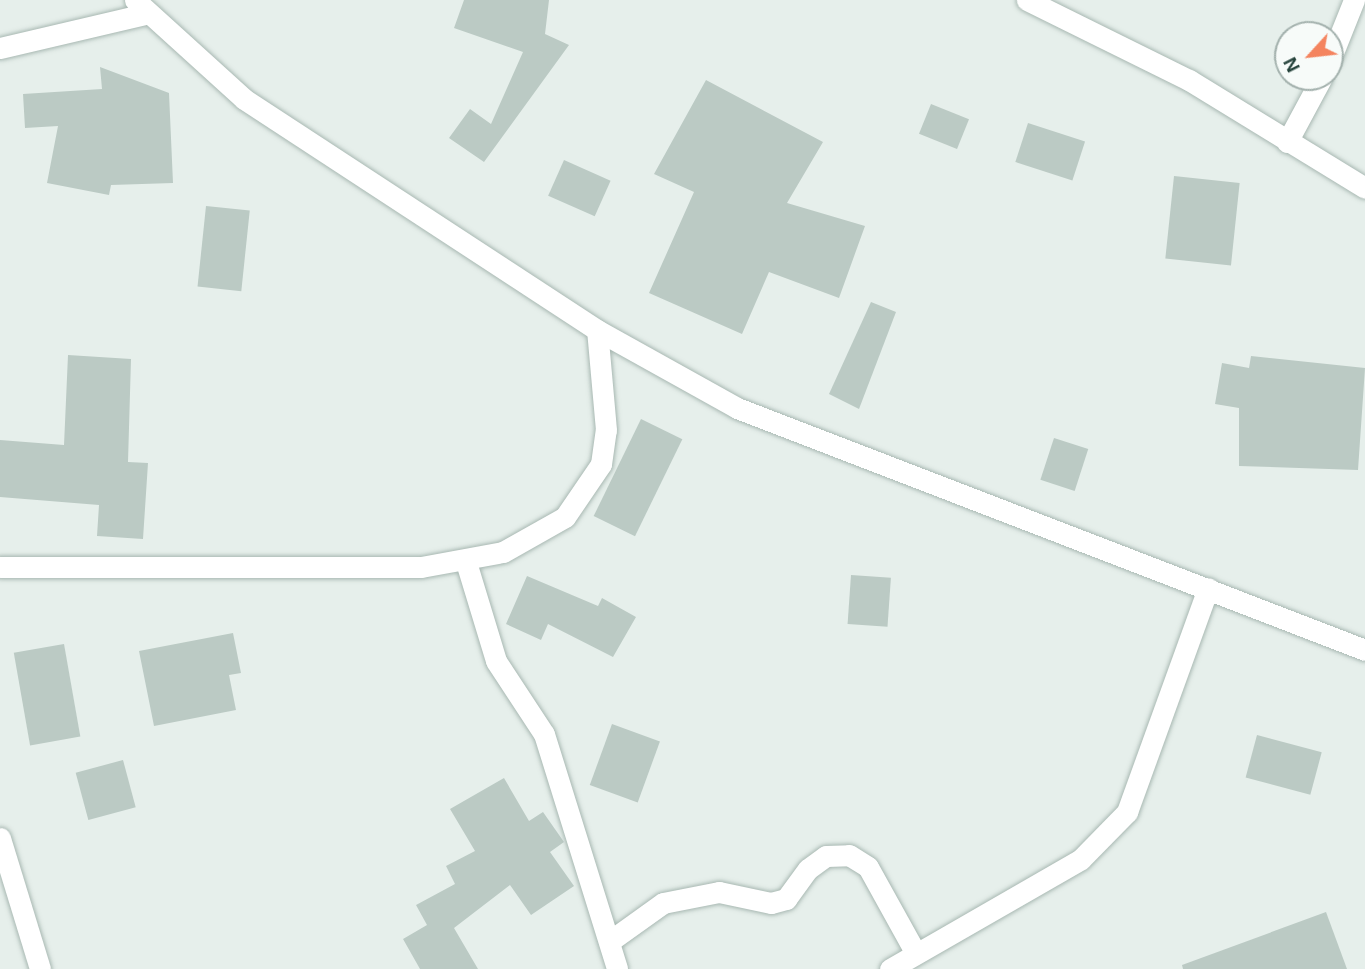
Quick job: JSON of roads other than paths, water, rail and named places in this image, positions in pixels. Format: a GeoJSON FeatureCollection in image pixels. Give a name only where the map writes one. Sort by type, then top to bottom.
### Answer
{"type":"FeatureCollection","features":[{"type":"Feature","properties":{"kind":"street"},"geometry":{"type":"LineString","coordinates":[[1027,0],[1189,80],[1365,188]]}},
{"type":"Feature","properties":{"kind":"street"},"geometry":{"type":"LineString","coordinates":[[1344,25],[1354,0]]}},
{"type":"Feature","properties":{"kind":"street"},"geometry":{"type":"LineString","coordinates":[[0,48],[140,7],[244,99],[597,330],[737,408],[1365,650]]}},
{"type":"Feature","properties":{"kind":"street"},"geometry":{"type":"LineString","coordinates":[[1287,142],[1314,91]]}},
{"type":"Feature","properties":{"kind":"street"},"geometry":{"type":"LineString","coordinates":[[0,567],[466,562],[534,538],[589,491],[601,464],[606,430],[597,330]]}},
{"type":"Feature","properties":{"kind":"street"},"geometry":{"type":"LineString","coordinates":[[466,562],[496,661],[544,734],[617,969]]}},
{"type":"Feature","properties":{"kind":"street"},"geometry":{"type":"LineString","coordinates":[[890,969],[914,950],[1081,859],[1127,812],[1208,588]]}},
{"type":"Feature","properties":{"kind":"street"},"geometry":{"type":"LineString","coordinates":[[0,838],[40,969]]}},
{"type":"Feature","properties":{"kind":"street"},"geometry":{"type":"LineString","coordinates":[[610,941],[663,903],[719,892],[771,903],[786,899],[808,869],[826,856],[849,855],[868,867],[914,950]]}}]}
